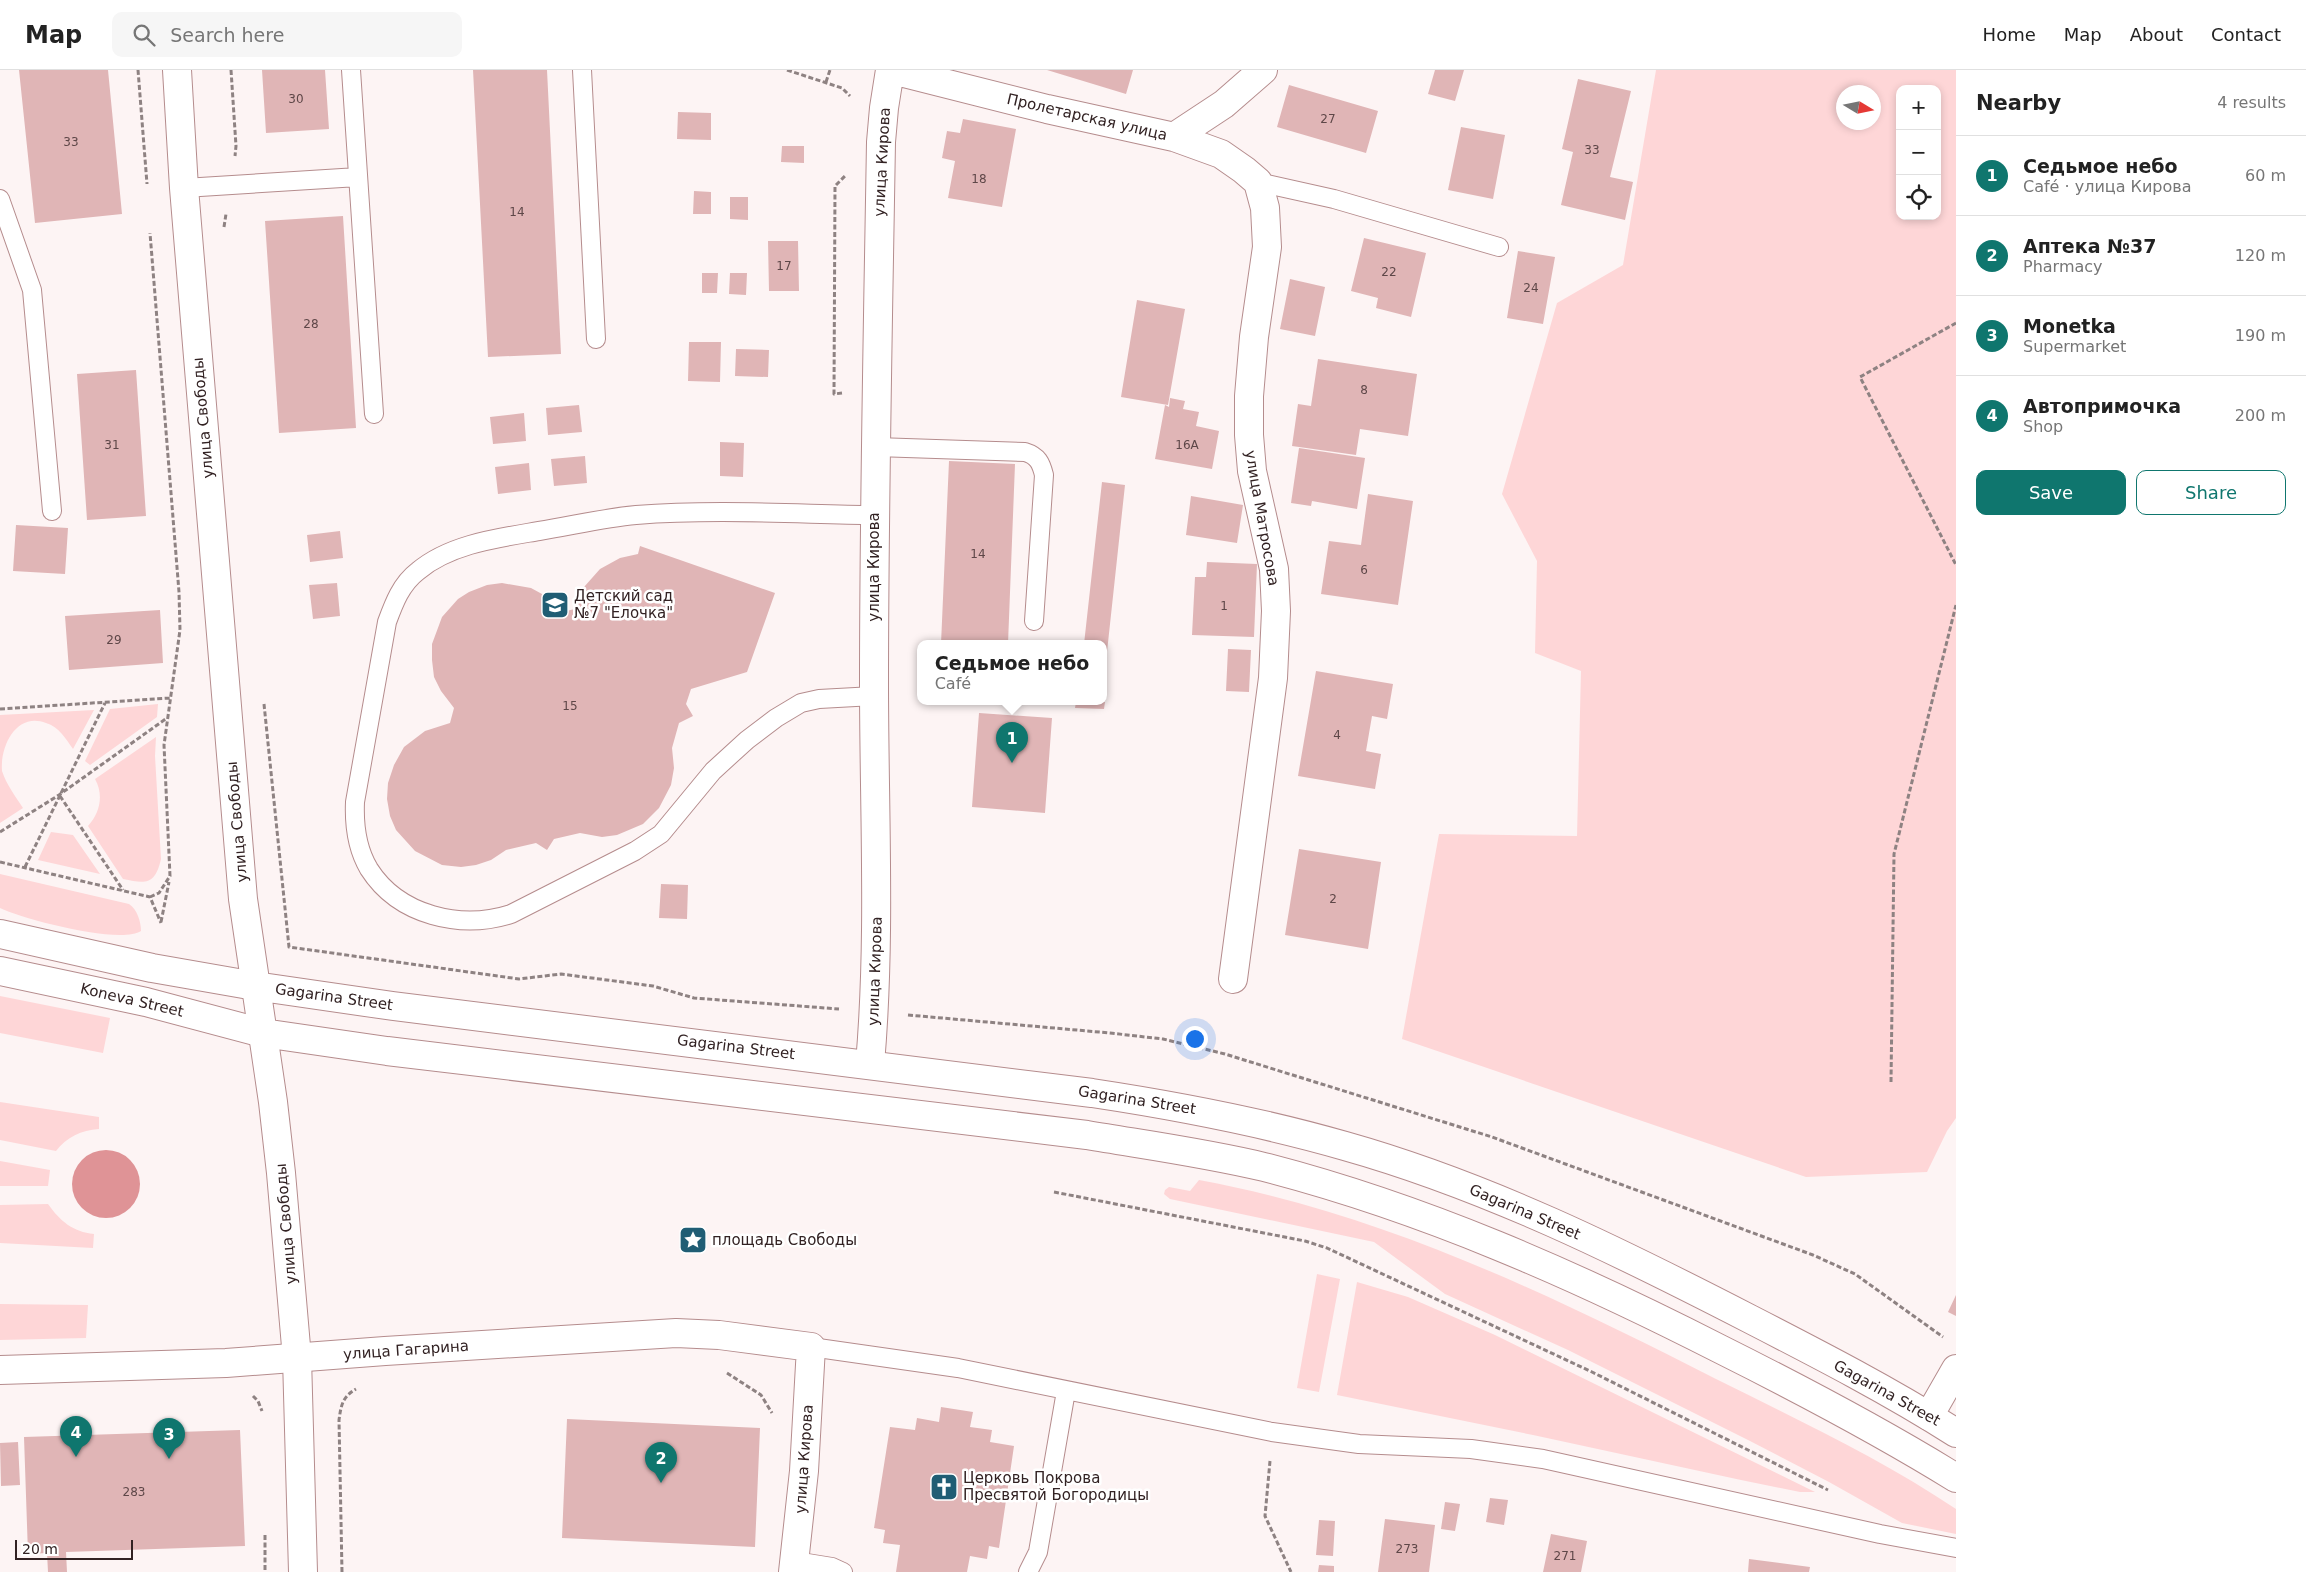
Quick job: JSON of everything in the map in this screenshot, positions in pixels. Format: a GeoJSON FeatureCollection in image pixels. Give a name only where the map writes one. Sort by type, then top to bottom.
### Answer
{"type":"FeatureCollection","features":[{"type":"Feature","properties":{"kind":"main road","name":"улица Свободы"},"geometry":{"type":"LineString","coordinates":[[177,70],[184,188],[243,889],[282,1173],[297,1358],[303,1572]]}},
{"type":"Feature","properties":{"kind":"main road","name":"Пролетарская улица"},"geometry":{"type":"LineString","coordinates":[[891,70],[1047,109],[1174,137],[1224,104],[1263,70]]}},
{"type":"Feature","properties":{"kind":"main road","name":"улица Кирова"},"geometry":{"type":"LineString","coordinates":[[870,1064],[877,934],[874,515],[881,142],[884,108],[891,70]]}},
{"type":"Feature","properties":{"kind":"main road"},"geometry":{"type":"LineString","coordinates":[[1174,137],[1221,154],[1258,182]]}},
{"type":"Feature","properties":{"kind":"main road","name":"улица Матросова"},"geometry":{"type":"LineString","coordinates":[[1233,980],[1272,678],[1276,611],[1274,569],[1252,471],[1249,436],[1249,396],[1254,337],[1267,247],[1265,208],[1258,182]]}},
{"type":"Feature","properties":{"kind":"main road"},"geometry":{"type":"LineString","coordinates":[[0,934],[152,968],[255,986]]}},
{"type":"Feature","properties":{"kind":"main road","name":"Koneva Street"},"geometry":{"type":"LineString","coordinates":[[0,971],[146,1002],[263,1033]]}},
{"type":"Feature","properties":{"kind":"main road","name":"Gagarina Street"},"geometry":{"type":"LineString","coordinates":[[255,986],[401,1007],[1092,1093],[1196,1109],[1347,1146],[1507,1203],[1572,1231],[1706,1296],[1817,1354],[1956,1433]]}},
{"type":"Feature","properties":{"kind":"main road"},"geometry":{"type":"LineString","coordinates":[[263,1033],[380,1050],[1087,1135],[1188,1151],[1263,1167],[1333,1186],[1413,1213],[1558,1270],[1664,1320],[1800,1389],[1910,1449],[1956,1478]]}},
{"type":"Feature","properties":{"kind":"main road","name":"улица Гагарина"},"geometry":{"type":"LineString","coordinates":[[0,1370],[226,1363],[676,1333],[811,1347]]}},
{"type":"Feature","properties":{"kind":"main road","name":"улица Кирова"},"geometry":{"type":"LineString","coordinates":[[794,1566],[804,1470],[811,1347]]}},
{"type":"Feature","properties":{"kind":"main road"},"geometry":{"type":"LineString","coordinates":[[1929,1416],[1956,1369]]}},
{"type":"Feature","properties":{"kind":"lane"},"geometry":{"type":"LineString","coordinates":[[350,70],[374,414]]}},
{"type":"Feature","properties":{"kind":"lane"},"geometry":{"type":"LineString","coordinates":[[582,70],[596,339]]}},
{"type":"Feature","properties":{"kind":"lane"},"geometry":{"type":"LineString","coordinates":[[184,188],[358,177]]}},
{"type":"Feature","properties":{"kind":"lane"},"geometry":{"type":"LineString","coordinates":[[1258,182],[1334,199],[1499,247]]}},
{"type":"Feature","properties":{"kind":"lane"},"geometry":{"type":"LineString","coordinates":[[0,200],[32,290],[52,511]]}},
{"type":"Feature","properties":{"kind":"lane"},"geometry":{"type":"LineString","coordinates":[[876,448],[1025,452],[1033,454],[1040,462],[1044,475],[1034,621]]}},
{"type":"Feature","properties":{"kind":"lane"},"geometry":{"type":"LineString","coordinates":[[874,515],[683,512],[634,516],[477,543],[432,561],[405,584],[395,599],[387,622],[355,802],[354,820],[359,846],[368,867],[378,880],[393,894],[413,907],[428,914],[460,922],[494,920],[511,914],[635,851],[661,834],[713,771],[747,740],[784,713],[801,703],[819,698],[874,696]]}},
{"type":"Feature","properties":{"kind":"lane"},"geometry":{"type":"LineString","coordinates":[[811,1347],[958,1368],[1272,1432],[1359,1444],[1470,1449],[1543,1460],[1880,1534],[1956,1548]]}},
{"type":"Feature","properties":{"kind":"lane"},"geometry":{"type":"LineString","coordinates":[[1028,1572],[1038,1552],[1066,1391]]}},
{"type":"Feature","properties":{"kind":"lane"},"geometry":{"type":"LineString","coordinates":[[794,1566],[832,1567],[843,1572]]}},
{"type":"Feature","properties":{"kind":"path"},"geometry":{"type":"LineString","coordinates":[[138,70],[147,188]]}},
{"type":"Feature","properties":{"kind":"path"},"geometry":{"type":"LineString","coordinates":[[224,237],[236,146],[231,70]]}},
{"type":"Feature","properties":{"kind":"path"},"geometry":{"type":"LineString","coordinates":[[826,82],[830,70]]}},
{"type":"Feature","properties":{"kind":"path"},"geometry":{"type":"LineString","coordinates":[[150,228],[179,592],[180,630],[164,745],[170,876],[161,923],[150,897]]}},
{"type":"Feature","properties":{"kind":"path"},"geometry":{"type":"LineString","coordinates":[[1956,323],[1860,377],[1956,565]]}},
{"type":"Feature","properties":{"kind":"path"},"geometry":{"type":"LineString","coordinates":[[1891,1082],[1894,854],[1956,605]]}},
{"type":"Feature","properties":{"kind":"path"},"geometry":{"type":"LineString","coordinates":[[0,709],[170,698]]}},
{"type":"Feature","properties":{"kind":"path"},"geometry":{"type":"LineString","coordinates":[[264,700],[290,947],[399,962]]}},
{"type":"Feature","properties":{"kind":"path"},"geometry":{"type":"LineString","coordinates":[[25,867],[105,702]]}},
{"type":"Feature","properties":{"kind":"path"},"geometry":{"type":"LineString","coordinates":[[0,832],[59,795],[168,718]]}},
{"type":"Feature","properties":{"kind":"path"},"geometry":{"type":"LineString","coordinates":[[59,795],[123,890]]}},
{"type":"Feature","properties":{"kind":"path"},"geometry":{"type":"LineString","coordinates":[[0,862],[150,897],[159,893],[170,876]]}},
{"type":"Feature","properties":{"kind":"path"},"geometry":{"type":"LineString","coordinates":[[1054,1192],[1305,1241],[1328,1248],[1592,1372],[1831,1492]]}},
{"type":"Feature","properties":{"kind":"path"},"geometry":{"type":"LineString","coordinates":[[723,1370],[761,1395],[776,1419]]}},
{"type":"Feature","properties":{"kind":"path"},"geometry":{"type":"LineString","coordinates":[[342,1572],[341,1405],[346,1396],[355,1389],[363,1389]]}},
{"type":"Feature","properties":{"kind":"path"},"geometry":{"type":"LineString","coordinates":[[252,1395],[258,1402],[262,1416]]}},
{"type":"Feature","properties":{"kind":"path"},"geometry":{"type":"LineString","coordinates":[[1272,1432],[1265,1516],[1291,1572]]}},
{"type":"Feature","properties":{"kind":"path"},"geometry":{"type":"LineString","coordinates":[[265,1532],[265,1572]]}},
{"type":"Feature","properties":{"kind":"shaded area"},"geometry":{"type":"Polygon","coordinates":[[[1656,70],[1956,70],[1956,1118],[1947,1131],[1927,1172],[1806,1177],[1402,1039],[1439,834],[1577,836],[1581,671],[1535,653],[1537,561],[1502,494],[1557,303],[1623,265],[1656,70]]]}},
{"type":"Feature","properties":{"kind":"shaded area"},"geometry":{"type":"Polygon","coordinates":[[[158,704],[157,717],[90,765],[85,761],[110,709],[158,704]]]}},
{"type":"Feature","properties":{"kind":"shaded area"},"geometry":{"type":"Polygon","coordinates":[[[94,710],[73,749],[58,730],[46,723],[27,722],[19,726],[12,733],[4,751],[2,771],[23,808],[0,823],[0,715],[94,710]]]}},
{"type":"Feature","properties":{"kind":"shaded area"},"geometry":{"type":"Polygon","coordinates":[[[156,737],[155,756],[161,859],[156,874],[148,881],[131,881],[123,879],[88,826],[98,810],[99,804],[100,797],[95,779],[156,737]]]}},
{"type":"Feature","properties":{"kind":"shaded area"},"geometry":{"type":"Polygon","coordinates":[[[51,832],[73,835],[100,874],[38,860],[51,832]]]}},
{"type":"Feature","properties":{"kind":"shaded area"},"geometry":{"type":"Polygon","coordinates":[[[0,874],[129,904],[138,916],[141,931],[113,935],[93,933],[49,924],[12,913],[0,908],[0,874]]]}},
{"type":"Feature","properties":{"kind":"shaded area"},"geometry":{"type":"Polygon","coordinates":[[[0,996],[110,1018],[103,1053],[0,1033],[0,996]]]}},
{"type":"Feature","properties":{"kind":"shaded area"},"geometry":{"type":"Polygon","coordinates":[[[0,1102],[99,1117],[99,1129],[75,1135],[56,1151],[0,1140],[0,1102]]]}},
{"type":"Feature","properties":{"kind":"shaded area"},"geometry":{"type":"Polygon","coordinates":[[[106,1150],[119,1153],[130,1160],[137,1171],[140,1184],[137,1197],[130,1208],[119,1215],[106,1218],[93,1215],[82,1208],[75,1197],[72,1184],[75,1171],[82,1160],[93,1153],[106,1150]]]}},
{"type":"Feature","properties":{"kind":"shaded area"},"geometry":{"type":"Polygon","coordinates":[[[0,1161],[50,1170],[48,1186],[0,1186],[0,1161]]]}},
{"type":"Feature","properties":{"kind":"shaded area"},"geometry":{"type":"Polygon","coordinates":[[[1199,1180],[1267,1195],[1334,1213],[1399,1235],[1464,1260],[1590,1316],[1807,1424],[1927,1490],[1956,1509],[1956,1534],[1902,1523],[1750,1441],[1568,1350],[1445,1294],[1374,1242],[1170,1199],[1164,1194],[1165,1190],[1169,1187],[1190,1191],[1199,1180]]]}},
{"type":"Feature","properties":{"kind":"shaded area"},"geometry":{"type":"Polygon","coordinates":[[[48,1204],[57,1216],[68,1225],[80,1231],[94,1234],[93,1248],[0,1243],[0,1205],[48,1204]]]}},
{"type":"Feature","properties":{"kind":"shaded area"},"geometry":{"type":"Polygon","coordinates":[[[1317,1274],[1340,1279],[1319,1392],[1297,1388],[1317,1274]]]}},
{"type":"Feature","properties":{"kind":"shaded area"},"geometry":{"type":"Polygon","coordinates":[[[1357,1282],[1408,1297],[1495,1335],[1815,1492],[1800,1492],[1337,1395],[1357,1282]]]}},
{"type":"Feature","properties":{"kind":"shaded area"},"geometry":{"type":"Polygon","coordinates":[[[0,1304],[88,1305],[86,1338],[0,1340],[0,1304]]]}},
{"type":"Feature","properties":{"kind":"building"},"geometry":{"type":"Polygon","coordinates":[[[19,70],[108,70],[122,214],[35,223],[19,70]]]}},
{"type":"Feature","properties":{"kind":"building"},"geometry":{"type":"Polygon","coordinates":[[[262,70],[325,70],[329,129],[266,133],[262,70]]]}},
{"type":"Feature","properties":{"kind":"building"},"geometry":{"type":"Polygon","coordinates":[[[473,70],[547,70],[561,354],[488,357],[473,70]]]}},
{"type":"Feature","properties":{"kind":"building"},"geometry":{"type":"Polygon","coordinates":[[[1047,70],[1133,70],[1126,94],[1047,70]]]}},
{"type":"Feature","properties":{"kind":"building"},"geometry":{"type":"Polygon","coordinates":[[[1435,70],[1464,70],[1455,101],[1428,94],[1435,70]]]}},
{"type":"Feature","properties":{"kind":"building"},"geometry":{"type":"Polygon","coordinates":[[[1578,79],[1631,91],[1610,177],[1633,182],[1625,220],[1561,205],[1573,152],[1562,149],[1578,79]]]}},
{"type":"Feature","properties":{"kind":"building"},"geometry":{"type":"Polygon","coordinates":[[[1289,85],[1378,111],[1366,153],[1277,127],[1289,85]]]}},
{"type":"Feature","properties":{"kind":"building"},"geometry":{"type":"Polygon","coordinates":[[[678,112],[711,113],[711,140],[677,139],[678,112]]]}},
{"type":"Feature","properties":{"kind":"building"},"geometry":{"type":"Polygon","coordinates":[[[963,119],[1016,129],[1002,207],[948,198],[955,161],[942,158],[947,131],[960,133],[963,119]]]}},
{"type":"Feature","properties":{"kind":"building"},"geometry":{"type":"Polygon","coordinates":[[[1461,127],[1505,135],[1493,199],[1448,190],[1461,127]]]}},
{"type":"Feature","properties":{"kind":"building"},"geometry":{"type":"Polygon","coordinates":[[[782,146],[804,146],[804,163],[781,162],[782,146]]]}},
{"type":"Feature","properties":{"kind":"building"},"geometry":{"type":"Polygon","coordinates":[[[694,191],[711,192],[711,214],[693,214],[694,191]]]}},
{"type":"Feature","properties":{"kind":"building"},"geometry":{"type":"Polygon","coordinates":[[[730,197],[748,197],[748,220],[730,219],[730,197]]]}},
{"type":"Feature","properties":{"kind":"building"},"geometry":{"type":"Polygon","coordinates":[[[343,216],[356,428],[279,433],[265,221],[343,216]]]}},
{"type":"Feature","properties":{"kind":"building"},"geometry":{"type":"Polygon","coordinates":[[[1364,238],[1426,253],[1411,317],[1376,308],[1378,298],[1351,291],[1364,238]]]}},
{"type":"Feature","properties":{"kind":"building"},"geometry":{"type":"Polygon","coordinates":[[[768,241],[798,241],[799,291],[769,291],[768,241]]]}},
{"type":"Feature","properties":{"kind":"building"},"geometry":{"type":"Polygon","coordinates":[[[1518,251],[1555,257],[1543,324],[1507,318],[1518,251]]]}},
{"type":"Feature","properties":{"kind":"building"},"geometry":{"type":"Polygon","coordinates":[[[702,273],[718,273],[717,293],[702,293],[702,273]]]}},
{"type":"Feature","properties":{"kind":"building"},"geometry":{"type":"Polygon","coordinates":[[[730,273],[747,273],[746,295],[729,294],[730,273]]]}},
{"type":"Feature","properties":{"kind":"building"},"geometry":{"type":"Polygon","coordinates":[[[1290,279],[1325,287],[1315,336],[1280,329],[1290,279]]]}},
{"type":"Feature","properties":{"kind":"building"},"geometry":{"type":"Polygon","coordinates":[[[1137,300],[1185,309],[1168,405],[1121,397],[1137,300]]]}},
{"type":"Feature","properties":{"kind":"building"},"geometry":{"type":"Polygon","coordinates":[[[689,342],[721,342],[720,382],[688,381],[689,342]]]}},
{"type":"Feature","properties":{"kind":"building"},"geometry":{"type":"Polygon","coordinates":[[[736,349],[769,350],[768,377],[735,376],[736,349]]]}},
{"type":"Feature","properties":{"kind":"building"},"geometry":{"type":"Polygon","coordinates":[[[1318,359],[1417,374],[1408,436],[1360,429],[1356,455],[1292,446],[1298,404],[1311,406],[1318,359]]]}},
{"type":"Feature","properties":{"kind":"building"},"geometry":{"type":"Polygon","coordinates":[[[136,370],[146,516],[87,520],[77,374],[136,370]]]}},
{"type":"Feature","properties":{"kind":"building"},"geometry":{"type":"Polygon","coordinates":[[[1170,398],[1185,401],[1183,409],[1199,412],[1196,426],[1219,431],[1212,469],[1155,459],[1165,405],[1169,407],[1170,398]]]}},
{"type":"Feature","properties":{"kind":"building"},"geometry":{"type":"Polygon","coordinates":[[[579,405],[582,432],[548,435],[546,408],[579,405]]]}},
{"type":"Feature","properties":{"kind":"building"},"geometry":{"type":"Polygon","coordinates":[[[524,413],[526,441],[493,444],[490,417],[524,413]]]}},
{"type":"Feature","properties":{"kind":"building"},"geometry":{"type":"Polygon","coordinates":[[[720,442],[744,443],[743,477],[720,476],[720,442]]]}},
{"type":"Feature","properties":{"kind":"building"},"geometry":{"type":"Polygon","coordinates":[[[1299,448],[1365,458],[1357,509],[1312,501],[1311,506],[1291,503],[1299,448]]]}},
{"type":"Feature","properties":{"kind":"building"},"geometry":{"type":"Polygon","coordinates":[[[585,456],[587,483],[554,486],[551,459],[585,456]]]}},
{"type":"Feature","properties":{"kind":"building"},"geometry":{"type":"Polygon","coordinates":[[[949,461],[1015,464],[1008,640],[941,640],[949,461]]]}},
{"type":"Feature","properties":{"kind":"building"},"geometry":{"type":"Polygon","coordinates":[[[529,463],[531,490],[498,494],[495,467],[529,463]]]}},
{"type":"Feature","properties":{"kind":"building"},"geometry":{"type":"Polygon","coordinates":[[[1102,482],[1125,485],[1107,652],[1107,640],[1084,640],[1102,482]]]}},
{"type":"Feature","properties":{"kind":"building"},"geometry":{"type":"Polygon","coordinates":[[[1368,494],[1413,501],[1398,605],[1321,594],[1329,541],[1361,545],[1368,494]]]}},
{"type":"Feature","properties":{"kind":"building"},"geometry":{"type":"Polygon","coordinates":[[[1191,496],[1243,505],[1237,543],[1186,535],[1191,496]]]}},
{"type":"Feature","properties":{"kind":"building"},"geometry":{"type":"Polygon","coordinates":[[[16,525],[68,528],[65,574],[13,571],[16,525]]]}},
{"type":"Feature","properties":{"kind":"building"},"geometry":{"type":"Polygon","coordinates":[[[340,531],[343,558],[310,562],[307,535],[340,531]]]}},
{"type":"Feature","properties":{"kind":"building"},"geometry":{"type":"Polygon","coordinates":[[[640,546],[775,593],[747,672],[691,689],[686,704],[693,716],[679,723],[672,748],[674,768],[671,785],[659,808],[643,824],[617,835],[602,837],[580,833],[554,839],[547,850],[536,843],[506,850],[491,860],[476,865],[461,867],[442,865],[415,851],[396,830],[390,816],[387,799],[388,783],[394,765],[404,747],[425,731],[450,723],[454,708],[441,691],[434,677],[432,660],[432,644],[442,617],[458,599],[469,592],[487,585],[502,583],[531,588],[542,594],[562,612],[575,609],[584,587],[600,569],[620,558],[638,554],[640,546]]]}},
{"type":"Feature","properties":{"kind":"building"},"geometry":{"type":"Polygon","coordinates":[[[1207,562],[1257,564],[1254,637],[1192,635],[1195,577],[1206,577],[1207,562]]]}},
{"type":"Feature","properties":{"kind":"building"},"geometry":{"type":"Polygon","coordinates":[[[337,583],[340,616],[313,619],[309,585],[337,583]]]}},
{"type":"Feature","properties":{"kind":"building"},"geometry":{"type":"Polygon","coordinates":[[[160,610],[163,663],[69,670],[65,616],[160,610]]]}},
{"type":"Feature","properties":{"kind":"building"},"geometry":{"type":"Polygon","coordinates":[[[1228,649],[1251,650],[1249,692],[1226,691],[1228,649]]]}},
{"type":"Feature","properties":{"kind":"building"},"geometry":{"type":"Polygon","coordinates":[[[1316,671],[1393,684],[1387,719],[1372,716],[1366,751],[1381,754],[1375,789],[1298,776],[1316,671]]]}},
{"type":"Feature","properties":{"kind":"building"},"geometry":{"type":"Polygon","coordinates":[[[1076,705],[1105,705],[1104,709],[1075,708],[1076,705]]]}},
{"type":"Feature","properties":{"kind":"building"},"geometry":{"type":"Polygon","coordinates":[[[979,713],[1052,718],[1045,813],[972,807],[979,713]]]}},
{"type":"Feature","properties":{"kind":"building"},"geometry":{"type":"Polygon","coordinates":[[[1299,849],[1381,862],[1368,949],[1285,935],[1299,849]]]}},
{"type":"Feature","properties":{"kind":"building"},"geometry":{"type":"Polygon","coordinates":[[[661,884],[688,885],[687,919],[659,918],[661,884]]]}},
{"type":"Feature","properties":{"kind":"building"},"geometry":{"type":"Polygon","coordinates":[[[1956,1295],[1956,1316],[1948,1312],[1956,1295]]]}},
{"type":"Feature","properties":{"kind":"building","name":"Церковь Покрова Пресвятой Богородицы"},"geometry":{"type":"Polygon","coordinates":[[[941,1407],[973,1412],[970,1427],[992,1430],[990,1442],[1014,1446],[999,1548],[989,1546],[987,1559],[970,1556],[967,1572],[896,1572],[900,1545],[883,1543],[885,1530],[874,1528],[890,1427],[915,1430],[917,1418],[939,1422],[941,1407]]]}},
{"type":"Feature","properties":{"kind":"building"},"geometry":{"type":"Polygon","coordinates":[[[567,1419],[760,1428],[755,1547],[562,1538],[567,1419]]]}},
{"type":"Feature","properties":{"kind":"building"},"geometry":{"type":"Polygon","coordinates":[[[240,1430],[245,1546],[66,1552],[67,1572],[48,1572],[47,1553],[28,1554],[24,1437],[240,1430]]]}},
{"type":"Feature","properties":{"kind":"building"},"geometry":{"type":"Polygon","coordinates":[[[18,1442],[20,1485],[1,1486],[0,1443],[18,1442]]]}},
{"type":"Feature","properties":{"kind":"building"},"geometry":{"type":"Polygon","coordinates":[[[1490,1498],[1508,1500],[1504,1525],[1486,1522],[1490,1498]]]}},
{"type":"Feature","properties":{"kind":"building"},"geometry":{"type":"Polygon","coordinates":[[[1445,1502],[1460,1504],[1455,1531],[1441,1529],[1445,1502]]]}},
{"type":"Feature","properties":{"kind":"building"},"geometry":{"type":"Polygon","coordinates":[[[1385,1519],[1435,1525],[1429,1572],[1378,1572],[1385,1519]]]}},
{"type":"Feature","properties":{"kind":"building"},"geometry":{"type":"Polygon","coordinates":[[[1319,1520],[1335,1521],[1333,1556],[1316,1555],[1319,1520]]]}},
{"type":"Feature","properties":{"kind":"building"},"geometry":{"type":"Polygon","coordinates":[[[1551,1534],[1587,1541],[1581,1572],[1543,1572],[1551,1534]]]}},
{"type":"Feature","properties":{"kind":"building"},"geometry":{"type":"Polygon","coordinates":[[[1749,1559],[1810,1567],[1809,1572],[1748,1572],[1749,1559]]]}},
{"type":"Feature","properties":{"kind":"building"},"geometry":{"type":"Polygon","coordinates":[[[1319,1565],[1334,1566],[1334,1572],[1318,1572],[1319,1565]]]}},
{"type":"Feature","properties":{"kind":"place","name":"Детский сад №7 \"Елочка\""},"geometry":{"type":"Point","coordinates":[555,605]}},
{"type":"Feature","properties":{"kind":"place","name":"Седьмое небо"},"geometry":{"type":"Point","coordinates":[1012,763]}},
{"type":"Feature","properties":{"kind":"place","name":"площадь Свободы"},"geometry":{"type":"Point","coordinates":[693,1240]}},
{"type":"Feature","properties":{"kind":"place","name":"Автопримочка"},"geometry":{"type":"Point","coordinates":[76,1457]}},
{"type":"Feature","properties":{"kind":"place","name":"Monetka"},"geometry":{"type":"Point","coordinates":[169,1459]}},
{"type":"Feature","properties":{"kind":"place","name":"Аптека №37"},"geometry":{"type":"Point","coordinates":[661,1483]}},
{"type":"Feature","properties":{"kind":"place","name":"Церковь Покрова Пресвятой Богородицы"},"geometry":{"type":"Point","coordinates":[944,1487]}}]}
